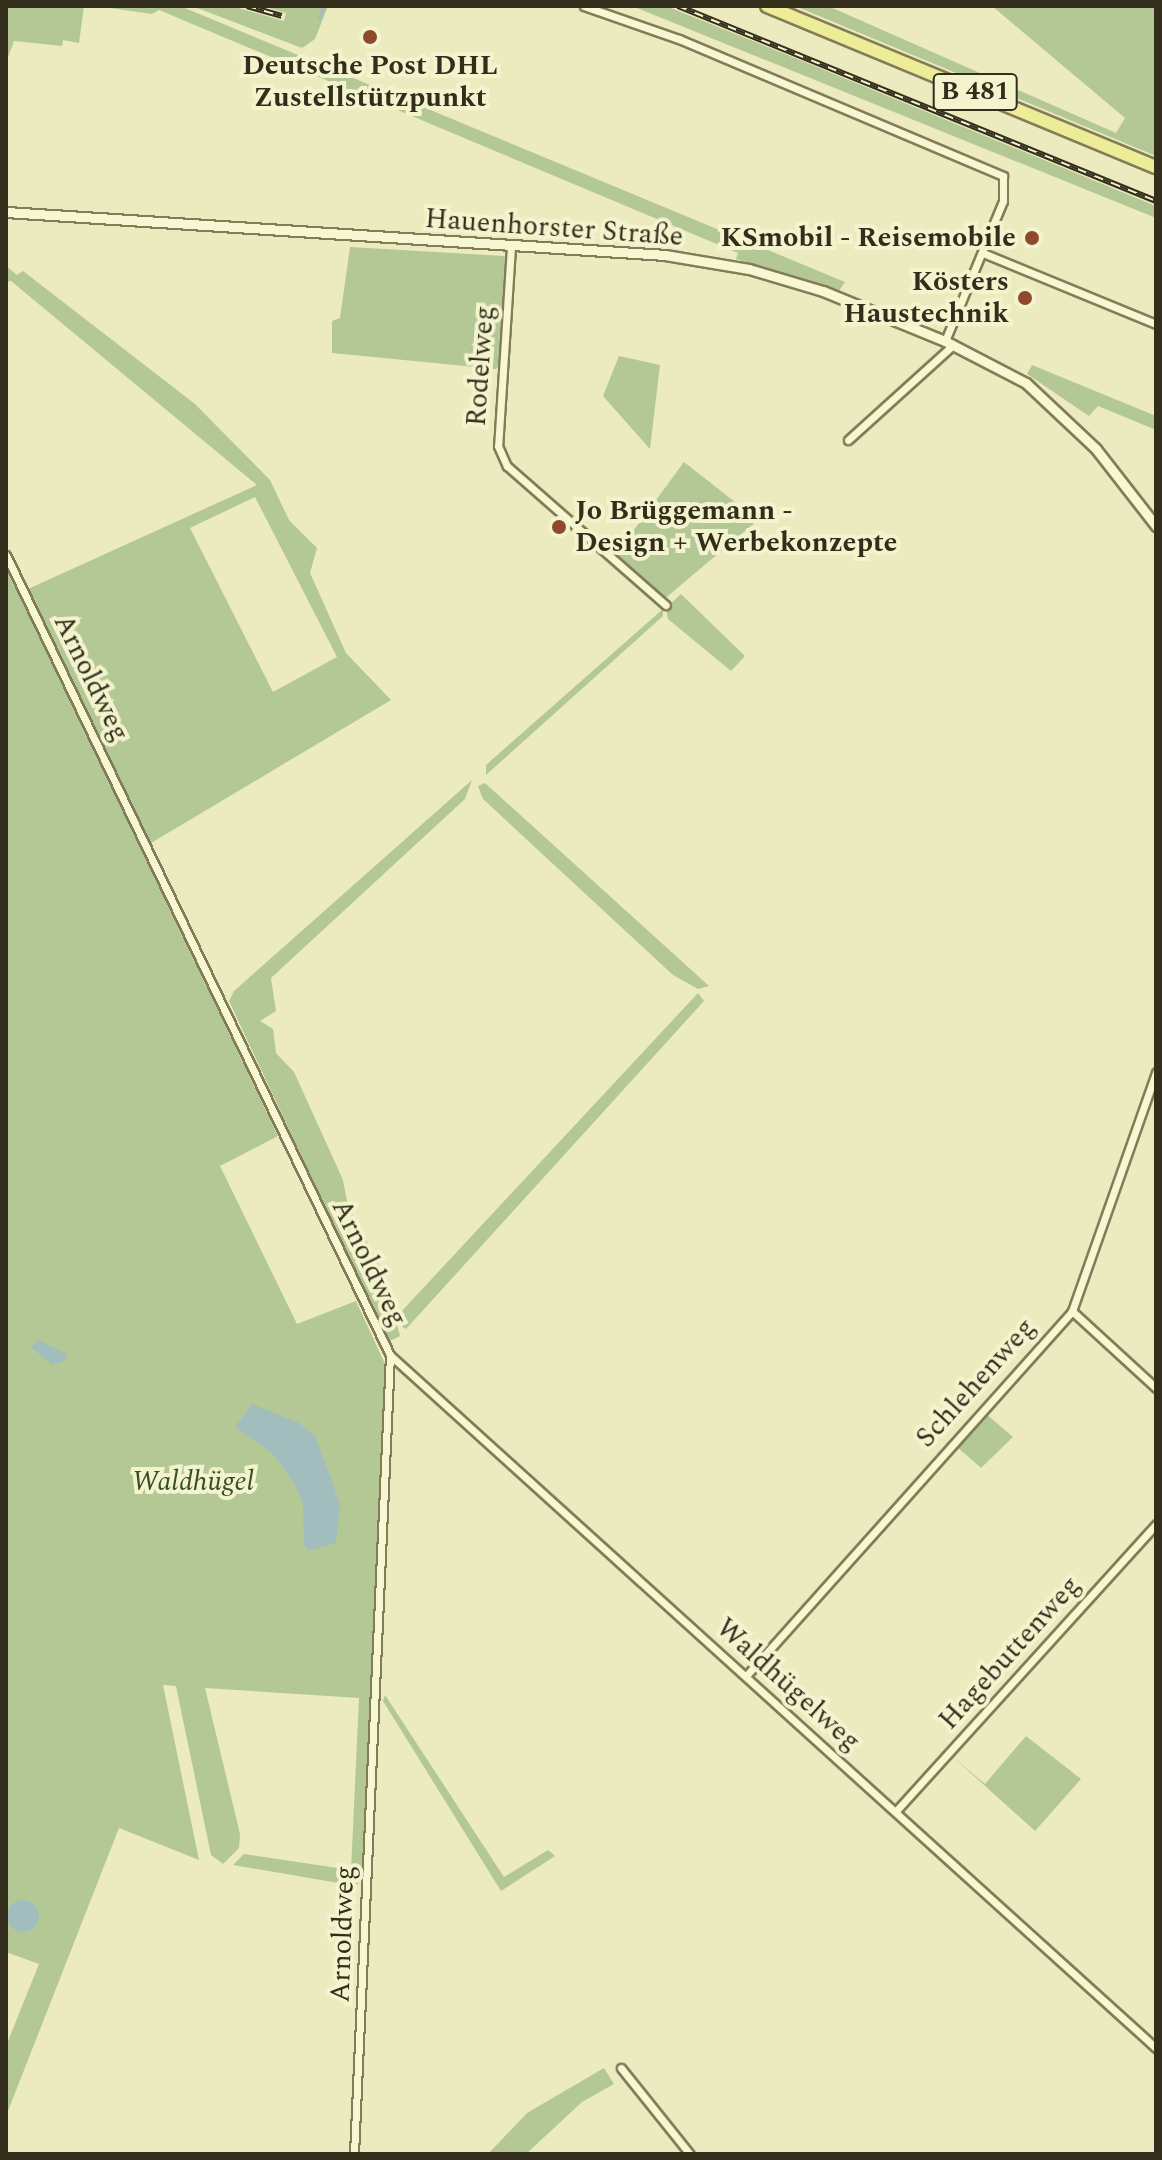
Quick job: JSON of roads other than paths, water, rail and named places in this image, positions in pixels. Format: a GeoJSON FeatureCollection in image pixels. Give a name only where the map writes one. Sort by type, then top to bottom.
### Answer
{"type":"FeatureCollection","features":[{"type":"Feature","properties":{"kind":"main road","name":"B 481"},"geometry":{"type":"LineString","coordinates":[[767,6],[1156,167]]}},
{"type":"Feature","properties":{"kind":"street"},"geometry":{"type":"LineString","coordinates":[[584,6],[679,39],[998,172],[1006,194],[949,343],[848,440]]}},
{"type":"Feature","properties":{"kind":"street","name":"Hauenhorster Straße"},"geometry":{"type":"LineString","coordinates":[[6,212],[665,255],[749,269],[823,291],[949,343],[1026,383],[1063,414],[1156,526]]}},
{"type":"Feature","properties":{"kind":"street","name":"Rodelweg"},"geometry":{"type":"LineString","coordinates":[[511,247],[498,446],[507,466],[666,605]]}},
{"type":"Feature","properties":{"kind":"street"},"geometry":{"type":"LineString","coordinates":[[983,253],[1156,324]]}},
{"type":"Feature","properties":{"kind":"street","name":"Arnoldweg"},"geometry":{"type":"LineString","coordinates":[[6,555],[390,1355],[354,2154]]}},
{"type":"Feature","properties":{"kind":"street","name":"Schlehenweg"},"geometry":{"type":"LineString","coordinates":[[746,1676],[1072,1311],[1156,1072]]}},
{"type":"Feature","properties":{"kind":"street"},"geometry":{"type":"LineString","coordinates":[[1072,1311],[1156,1388]]}},
{"type":"Feature","properties":{"kind":"street","name":"Waldhügelweg"},"geometry":{"type":"LineString","coordinates":[[390,1355],[1156,2048]]}},
{"type":"Feature","properties":{"kind":"street","name":"Hagebuttenweg"},"geometry":{"type":"LineString","coordinates":[[896,1811],[1156,1524]]}},
{"type":"Feature","properties":{"kind":"street"},"geometry":{"type":"LineString","coordinates":[[621,2068],[690,2154]]}},
{"type":"Feature","properties":{"kind":"water"},"geometry":{"type":"Polygon","coordinates":[[[38,1340],[67,1354],[66,1360],[52,1365],[31,1347],[38,1340]]]}},
{"type":"Feature","properties":{"kind":"water"},"geometry":{"type":"Polygon","coordinates":[[[252,1404],[299,1423],[315,1436],[340,1504],[336,1543],[309,1551],[304,1545],[303,1503],[294,1483],[273,1454],[235,1427],[252,1404]]]}},
{"type":"Feature","properties":{"kind":"water"},"geometry":{"type":"Polygon","coordinates":[[[23,1900],[34,1905],[39,1916],[34,1927],[23,1932],[12,1927],[7,1916],[12,1905],[23,1900]]]}},
{"type":"Feature","properties":{"kind":"waterway"},"geometry":{"type":"LineString","coordinates":[[319,18],[323,6]]}},
{"type":"Feature","properties":{"kind":"railway"},"geometry":{"type":"LineString","coordinates":[[247,6],[282,16]]}},
{"type":"Feature","properties":{"kind":"railway"},"geometry":{"type":"LineString","coordinates":[[678,6],[1156,201]]}},
{"type":"Feature","properties":{"kind":"place","name":"Deutsche Post DHL Zustellstützpunkt"},"geometry":{"type":"Point","coordinates":[370,37]}},
{"type":"Feature","properties":{"kind":"place","name":"KSmobil - Reisemobile"},"geometry":{"type":"Point","coordinates":[1032,238]}},
{"type":"Feature","properties":{"kind":"place","name":"Kösters Haustechnik"},"geometry":{"type":"Point","coordinates":[1025,298]}},
{"type":"Feature","properties":{"kind":"place","name":"Jo Brüggemann - Design + Werbekonzepte"},"geometry":{"type":"Point","coordinates":[559,527]}},
{"type":"Feature","properties":{"kind":"park label","name":"Waldhügel"},"geometry":{"type":"Point","coordinates":[193,1482]}}]}
